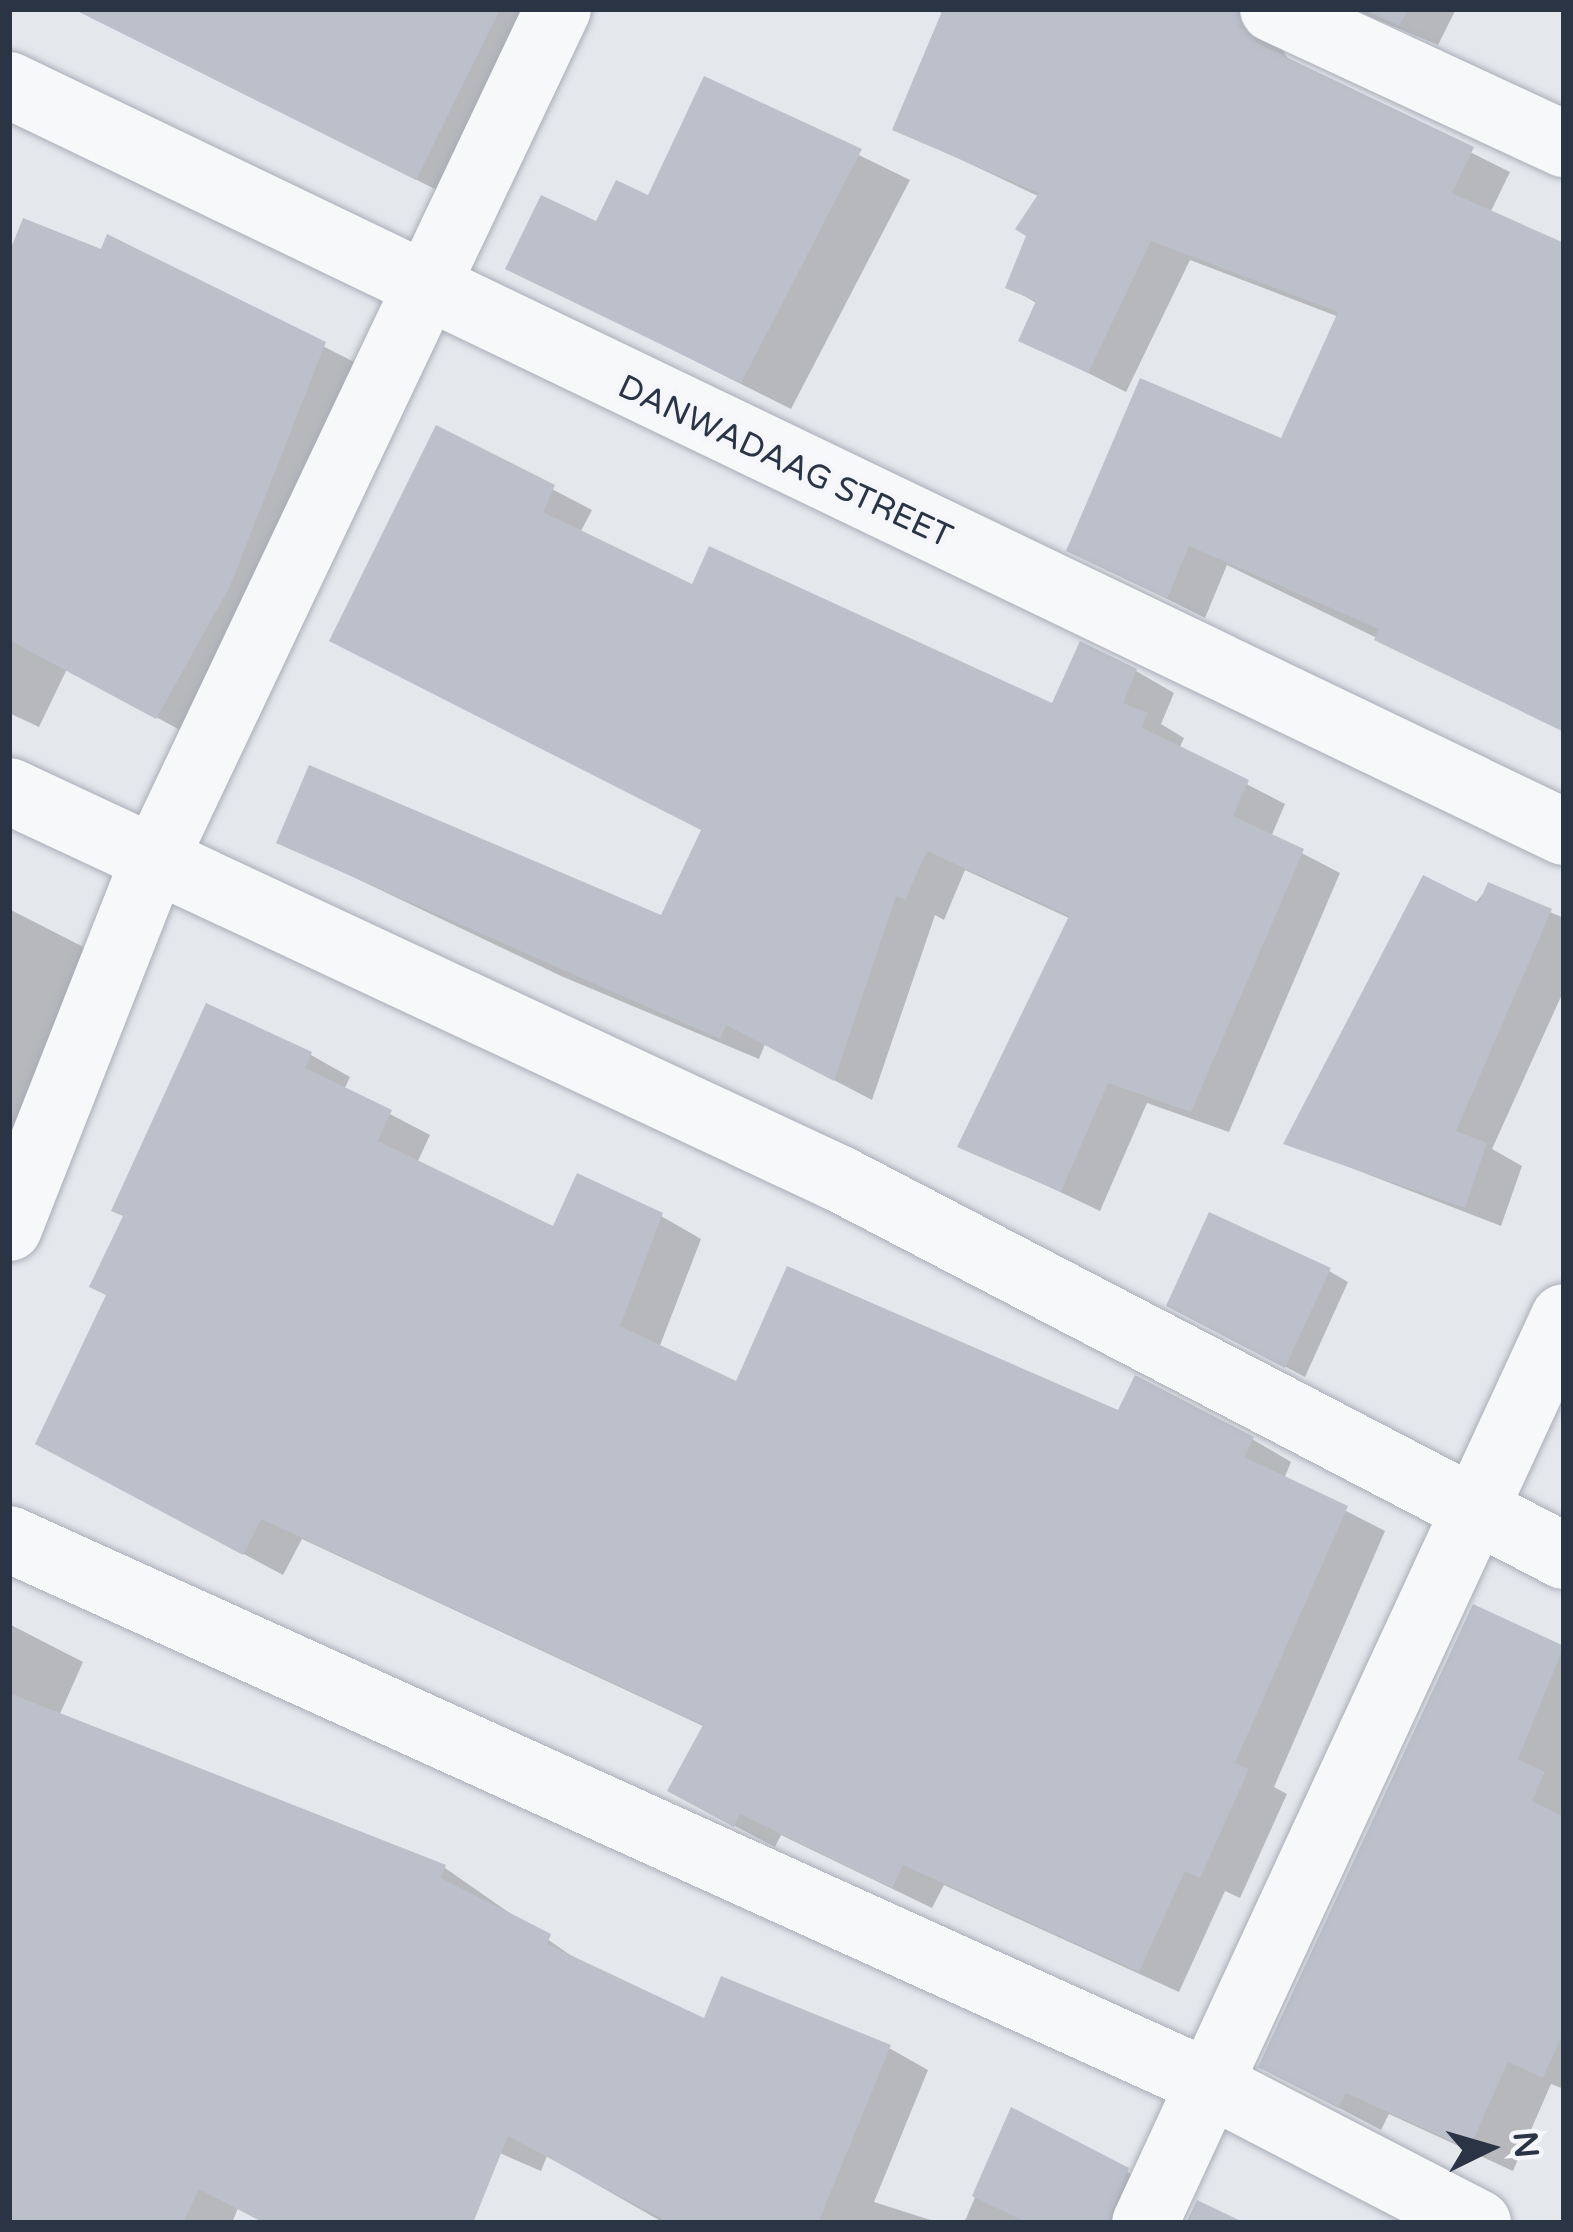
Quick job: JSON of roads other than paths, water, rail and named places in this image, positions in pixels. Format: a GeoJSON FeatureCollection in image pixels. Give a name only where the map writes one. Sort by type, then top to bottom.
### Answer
{"type":"FeatureCollection","features":[{"type":"Feature","properties":{"kind":"street"},"geometry":{"type":"LineString","coordinates":[[9,1228],[153,863],[558,9]]}},
{"type":"Feature","properties":{"kind":"street"},"geometry":{"type":"LineString","coordinates":[[1273,9],[1564,144]]}},
{"type":"Feature","properties":{"kind":"street","name":"DANWADAAG STREET"},"geometry":{"type":"LineString","coordinates":[[9,85],[423,292],[1564,832]]}},
{"type":"Feature","properties":{"kind":"street"},"geometry":{"type":"LineString","coordinates":[[9,790],[153,863],[839,1179],[1474,1514],[1564,1556]]}},
{"type":"Feature","properties":{"kind":"street"},"geometry":{"type":"LineString","coordinates":[[1145,2223],[1202,2080],[1564,1317]]}},
{"type":"Feature","properties":{"kind":"street"},"geometry":{"type":"LineString","coordinates":[[9,1539],[1202,2080],[1478,2223]]}}]}
